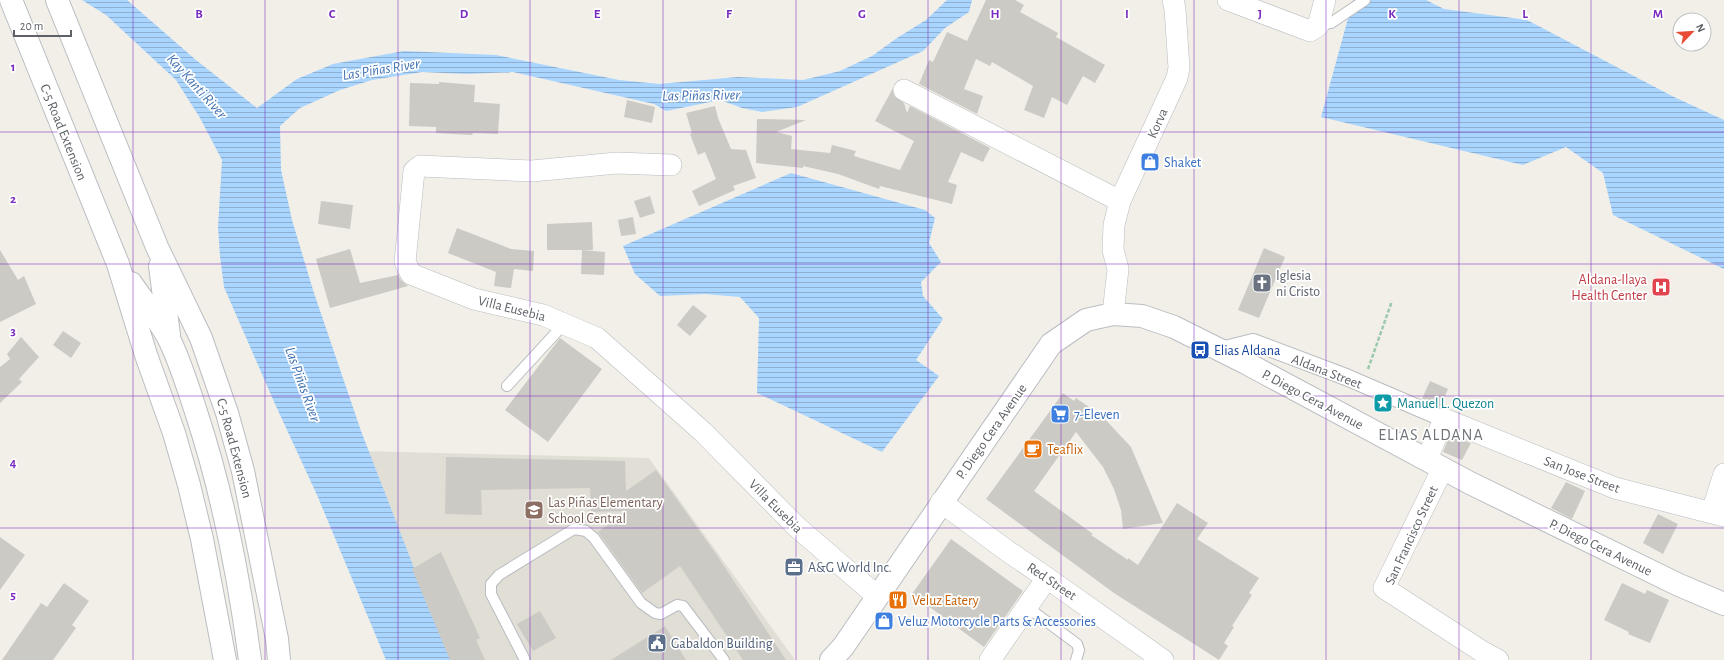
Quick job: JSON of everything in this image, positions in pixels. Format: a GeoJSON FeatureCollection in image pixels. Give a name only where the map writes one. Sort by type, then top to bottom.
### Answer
{"type":"FeatureCollection","features":[{"type":"Feature","properties":{"kind":"main road","name":"C-5 Road Extension"},"geometry":{"type":"LineString","coordinates":[[11,0],[118,264],[146,355],[174,433],[189,485],[202,539],[225,660]]}},
{"type":"Feature","properties":{"kind":"main road","name":"C-5 Road Extension"},"geometry":{"type":"LineString","coordinates":[[57,0],[157,247],[200,338],[227,413],[248,494],[277,639],[279,660]]}},
{"type":"Feature","properties":{"kind":"main road","name":"C-5 Road Extension"},"geometry":{"type":"LineString","coordinates":[[157,247],[170,340],[205,440],[230,536],[250,660]]}},
{"type":"Feature","properties":{"kind":"main road","name":"C-5 Road Extension"},"geometry":{"type":"LineString","coordinates":[[118,264],[170,340]]}},
{"type":"Feature","properties":{"kind":"main road","name":"P. Diego Cera Avenue"},"geometry":{"type":"LineString","coordinates":[[831,660],[843,647],[941,502],[1051,344],[1086,320],[1113,314],[1142,316],[1174,327],[1221,350],[1470,483],[1672,581],[1724,604]]}},
{"type":"Feature","properties":{"kind":"street","name":"Korva"},"geometry":{"type":"LineString","coordinates":[[1113,314],[1118,269],[1113,250],[1114,225],[1120,201],[1177,78],[1179,68],[1175,9],[1173,0]]}},
{"type":"Feature","properties":{"kind":"street"},"geometry":{"type":"LineString","coordinates":[[1228,0],[1310,31],[1318,26],[1325,0]]}},
{"type":"Feature","properties":{"kind":"street"},"geometry":{"type":"LineString","coordinates":[[904,90],[1120,201]]}},
{"type":"Feature","properties":{"kind":"street","name":"Villa Eusebia"},"geometry":{"type":"LineString","coordinates":[[671,165],[617,163],[532,171],[420,166],[414,171],[405,262],[411,274],[474,299],[543,315],[565,323],[597,338],[702,432],[797,527],[877,596]]}},
{"type":"Feature","properties":{"kind":"street","name":"Aldana Street"},"geometry":{"type":"LineString","coordinates":[[1221,350],[1253,342],[1362,384],[1444,419]]}},
{"type":"Feature","properties":{"kind":"street"},"geometry":{"type":"LineString","coordinates":[[1435,464],[1444,419]]}},
{"type":"Feature","properties":{"kind":"street","name":"San Jose Street"},"geometry":{"type":"LineString","coordinates":[[1444,419],[1615,488],[1718,514]]}},
{"type":"Feature","properties":{"kind":"street","name":"San Francisco Street"},"geometry":{"type":"LineString","coordinates":[[1435,464],[1384,588],[1483,652],[1498,660]]}},
{"type":"Feature","properties":{"kind":"street"},"geometry":{"type":"LineString","coordinates":[[1718,514],[1724,474]]}},
{"type":"Feature","properties":{"kind":"street","name":"Red Street"},"geometry":{"type":"LineString","coordinates":[[941,502],[1158,658]]}},
{"type":"Feature","properties":{"kind":"street"},"geometry":{"type":"LineString","coordinates":[[990,660],[1047,578]]}},
{"type":"Feature","properties":{"kind":"lane"},"geometry":{"type":"LineString","coordinates":[[1318,26],[1331,23],[1365,0]]}},
{"type":"Feature","properties":{"kind":"lane"},"geometry":{"type":"LineString","coordinates":[[506,386],[565,323]]}},
{"type":"Feature","properties":{"kind":"lane"},"geometry":{"type":"LineString","coordinates":[[525,660],[491,594],[491,584],[499,575],[574,529],[586,531],[594,538],[641,603],[655,613],[662,614],[677,605],[683,606],[724,660]]}},
{"type":"Feature","properties":{"kind":"lane"},"geometry":{"type":"LineString","coordinates":[[1027,607],[1077,644],[1079,650],[1076,660]]}},
{"type":"Feature","properties":{"kind":"path"},"geometry":{"type":"LineString","coordinates":[[1362,384],[1392,301]]}},
{"type":"Feature","properties":{"kind":"shaded area","name":"Aldana-Ilaya Health Center"},"geometry":{"type":"Polygon","coordinates":[[[1659,268],[1674,279],[1664,298],[1649,294],[1659,268]]]}},
{"type":"Feature","properties":{"kind":"shaded area","name":"Las Piñas Elementary School Central"},"geometry":{"type":"Polygon","coordinates":[[[359,451],[649,458],[795,660],[442,660],[359,451]]]}},
{"type":"Feature","properties":{"kind":"water"},"geometry":{"type":"Polygon","coordinates":[[[82,0],[127,0],[196,60],[257,108],[297,79],[333,64],[404,51],[496,55],[619,80],[659,84],[738,77],[803,80],[840,71],[872,56],[926,20],[947,0],[972,0],[969,12],[945,28],[923,51],[797,107],[762,112],[742,108],[720,100],[666,111],[654,104],[513,72],[466,74],[422,72],[372,80],[340,90],[300,108],[280,126],[281,170],[292,220],[313,290],[361,431],[428,604],[452,660],[386,660],[317,495],[224,287],[218,227],[222,160],[200,118],[176,80],[106,15],[82,0]]]}},
{"type":"Feature","properties":{"kind":"water"},"geometry":{"type":"Polygon","coordinates":[[[1353,0],[1426,0],[1444,9],[1527,20],[1674,97],[1724,120],[1724,269],[1613,215],[1603,173],[1566,147],[1523,165],[1321,117],[1353,0]]]}},
{"type":"Feature","properties":{"kind":"water"},"geometry":{"type":"Polygon","coordinates":[[[791,173],[925,210],[935,218],[929,243],[941,262],[921,282],[923,296],[943,319],[916,360],[939,376],[882,452],[757,393],[759,318],[740,297],[705,294],[660,296],[635,274],[623,246],[791,173]]]}},
{"type":"Feature","properties":{"kind":"building"},"geometry":{"type":"Polygon","coordinates":[[[986,0],[1015,0],[1024,5],[1020,12],[1058,33],[1056,37],[1105,65],[1095,83],[1083,76],[1067,105],[1052,97],[1044,118],[1024,110],[1033,86],[992,62],[990,66],[976,59],[964,89],[983,96],[977,114],[919,84],[929,60],[933,62],[947,32],[967,41],[986,0]]]}},
{"type":"Feature","properties":{"kind":"building"},"geometry":{"type":"Polygon","coordinates":[[[439,82],[475,85],[474,102],[500,104],[498,134],[473,133],[472,135],[436,133],[436,127],[409,126],[410,83],[439,84],[439,82]]]}},
{"type":"Feature","properties":{"kind":"building"},"geometry":{"type":"Polygon","coordinates":[[[893,88],[894,96],[904,103],[907,113],[910,106],[990,148],[983,162],[961,152],[948,182],[957,185],[952,204],[880,186],[879,189],[838,174],[803,166],[803,168],[756,163],[757,119],[806,120],[776,132],[792,136],[791,149],[830,153],[832,145],[856,151],[854,156],[900,170],[914,141],[875,121],[893,88]]]}},
{"type":"Feature","properties":{"kind":"building"},"geometry":{"type":"Polygon","coordinates":[[[627,100],[655,107],[652,123],[624,117],[627,100]]]}},
{"type":"Feature","properties":{"kind":"building"},"geometry":{"type":"Polygon","coordinates":[[[715,106],[718,118],[731,149],[746,150],[756,178],[733,186],[735,190],[699,206],[692,191],[716,179],[705,152],[698,155],[690,134],[692,133],[686,113],[715,106]]]}},
{"type":"Feature","properties":{"kind":"building"},"geometry":{"type":"Polygon","coordinates":[[[650,196],[655,213],[640,218],[634,201],[650,196]]]}},
{"type":"Feature","properties":{"kind":"building"},"geometry":{"type":"Polygon","coordinates":[[[321,201],[353,205],[350,229],[318,224],[321,201]]]}},
{"type":"Feature","properties":{"kind":"building"},"geometry":{"type":"Polygon","coordinates":[[[633,217],[636,234],[621,236],[618,220],[633,217]]]}},
{"type":"Feature","properties":{"kind":"building"},"geometry":{"type":"Polygon","coordinates":[[[592,222],[593,250],[547,250],[547,224],[592,222]]]}},
{"type":"Feature","properties":{"kind":"building"},"geometry":{"type":"Polygon","coordinates":[[[457,228],[511,249],[534,251],[533,271],[514,269],[511,288],[494,286],[496,272],[448,253],[457,228]]]}},
{"type":"Feature","properties":{"kind":"building","name":"Iglesia ni Cristo"},"geometry":{"type":"Polygon","coordinates":[[[1264,248],[1285,257],[1259,318],[1238,310],[1264,248]]]}},
{"type":"Feature","properties":{"kind":"building"},"geometry":{"type":"Polygon","coordinates":[[[350,249],[360,283],[398,275],[408,286],[330,308],[316,259],[350,249]]]}},
{"type":"Feature","properties":{"kind":"building"},"geometry":{"type":"Polygon","coordinates":[[[0,250],[18,280],[24,276],[36,304],[0,322],[0,250]]]}},
{"type":"Feature","properties":{"kind":"building"},"geometry":{"type":"Polygon","coordinates":[[[582,250],[605,252],[604,275],[581,274],[582,250]]]}},
{"type":"Feature","properties":{"kind":"building"},"geometry":{"type":"Polygon","coordinates":[[[693,305],[707,316],[690,336],[677,325],[693,305]]]}},
{"type":"Feature","properties":{"kind":"building"},"geometry":{"type":"Polygon","coordinates":[[[63,331],[81,343],[71,358],[53,345],[63,331]]]}},
{"type":"Feature","properties":{"kind":"building"},"geometry":{"type":"Polygon","coordinates":[[[21,337],[39,357],[19,379],[22,382],[0,403],[0,367],[10,359],[7,354],[21,337]]]}},
{"type":"Feature","properties":{"kind":"building"},"geometry":{"type":"Polygon","coordinates":[[[560,338],[602,369],[548,442],[505,410],[560,338]]]}},
{"type":"Feature","properties":{"kind":"building"},"geometry":{"type":"Polygon","coordinates":[[[1430,381],[1448,389],[1440,407],[1422,399],[1430,381]]]}},
{"type":"Feature","properties":{"kind":"building"},"geometry":{"type":"Polygon","coordinates":[[[1063,393],[1074,401],[1076,398],[1103,417],[1131,447],[1163,523],[1123,529],[1121,510],[1114,489],[1103,467],[1076,432],[1034,491],[1093,534],[1091,535],[1138,565],[1177,503],[1208,523],[1197,539],[1259,578],[1249,593],[1252,595],[1232,626],[1234,627],[1224,643],[1228,646],[1219,660],[1114,593],[986,499],[1063,393]]]}},
{"type":"Feature","properties":{"kind":"building"},"geometry":{"type":"Polygon","coordinates":[[[1450,435],[1471,443],[1462,460],[1443,452],[1450,435]]]}},
{"type":"Feature","properties":{"kind":"building"},"geometry":{"type":"Polygon","coordinates":[[[446,457],[625,461],[626,491],[656,470],[716,554],[786,660],[743,660],[680,566],[642,593],[598,532],[628,511],[591,512],[590,488],[481,490],[482,515],[445,514],[446,457]]]}},
{"type":"Feature","properties":{"kind":"building"},"geometry":{"type":"Polygon","coordinates":[[[1566,482],[1585,491],[1572,519],[1551,508],[1566,482]]]}},
{"type":"Feature","properties":{"kind":"building"},"geometry":{"type":"Polygon","coordinates":[[[1658,514],[1678,524],[1663,554],[1643,543],[1658,514]]]}},
{"type":"Feature","properties":{"kind":"building"},"geometry":{"type":"Polygon","coordinates":[[[0,537],[25,555],[0,590],[0,537]]]}},
{"type":"Feature","properties":{"kind":"building"},"geometry":{"type":"Polygon","coordinates":[[[951,539],[1023,591],[984,647],[912,594],[951,539]]]}},
{"type":"Feature","properties":{"kind":"building"},"geometry":{"type":"Polygon","coordinates":[[[441,552],[480,638],[476,640],[485,660],[450,660],[412,569],[441,552]]]}},
{"type":"Feature","properties":{"kind":"building"},"geometry":{"type":"Polygon","coordinates":[[[64,583],[89,601],[72,625],[76,628],[53,660],[2,660],[41,603],[47,607],[64,583]]]}},
{"type":"Feature","properties":{"kind":"building"},"geometry":{"type":"Polygon","coordinates":[[[1622,583],[1645,594],[1647,590],[1669,600],[1650,643],[1628,634],[1629,632],[1604,620],[1622,583]]]}},
{"type":"Feature","properties":{"kind":"building"},"geometry":{"type":"Polygon","coordinates":[[[540,611],[556,638],[533,651],[517,624],[540,611]]]}},
{"type":"Feature","properties":{"kind":"building","name":"Gabaldon Building"},"geometry":{"type":"Polygon","coordinates":[[[665,626],[686,660],[611,660],[665,626]]]}},
{"type":"Feature","properties":{"kind":"place","name":"Shaket"},"geometry":{"type":"Point","coordinates":[1150,162]}},
{"type":"Feature","properties":{"kind":"place","name":"Iglesia ni Cristo"},"geometry":{"type":"Point","coordinates":[1262,283]}},
{"type":"Feature","properties":{"kind":"place","name":"Aldana-Ilaya Health Center"},"geometry":{"type":"Point","coordinates":[1661,287]}},
{"type":"Feature","properties":{"kind":"place","name":"Elias Aldana"},"geometry":{"type":"Point","coordinates":[1200,350]}},
{"type":"Feature","properties":{"kind":"place","name":"Manuel L. Quezon"},"geometry":{"type":"Point","coordinates":[1383,403]}},
{"type":"Feature","properties":{"kind":"place","name":"7-Eleven"},"geometry":{"type":"Point","coordinates":[1060,414]}},
{"type":"Feature","properties":{"kind":"place","name":"Teaflix"},"geometry":{"type":"Point","coordinates":[1033,449]}},
{"type":"Feature","properties":{"kind":"place","name":"Las Piñas Elementary School Central"},"geometry":{"type":"Point","coordinates":[534,510]}},
{"type":"Feature","properties":{"kind":"place","name":"A&G World Inc."},"geometry":{"type":"Point","coordinates":[794,567]}},
{"type":"Feature","properties":{"kind":"place","name":"Veluz Eatery"},"geometry":{"type":"Point","coordinates":[898,600]}},
{"type":"Feature","properties":{"kind":"place","name":"Veluz Motorcycle Parts & Accessories"},"geometry":{"type":"Point","coordinates":[884,621]}},
{"type":"Feature","properties":{"kind":"place","name":"Gabaldon Building"},"geometry":{"type":"Point","coordinates":[657,643]}},
{"type":"Feature","properties":{"kind":"district","name":"ELIAS ALDANA"},"geometry":{"type":"Point","coordinates":[1431,434]}},
{"type":"Feature","properties":{"kind":"water label","name":"Las Piñas River"},"geometry":{"type":"Point","coordinates":[381,69]}},
{"type":"Feature","properties":{"kind":"water label","name":"Kay Kanti River"},"geometry":{"type":"Point","coordinates":[197,86]}},
{"type":"Feature","properties":{"kind":"water label","name":"Las Piñas River"},"geometry":{"type":"Point","coordinates":[701,95]}},
{"type":"Feature","properties":{"kind":"water label","name":"Las Piñas River"},"geometry":{"type":"Point","coordinates":[303,384]}}]}
